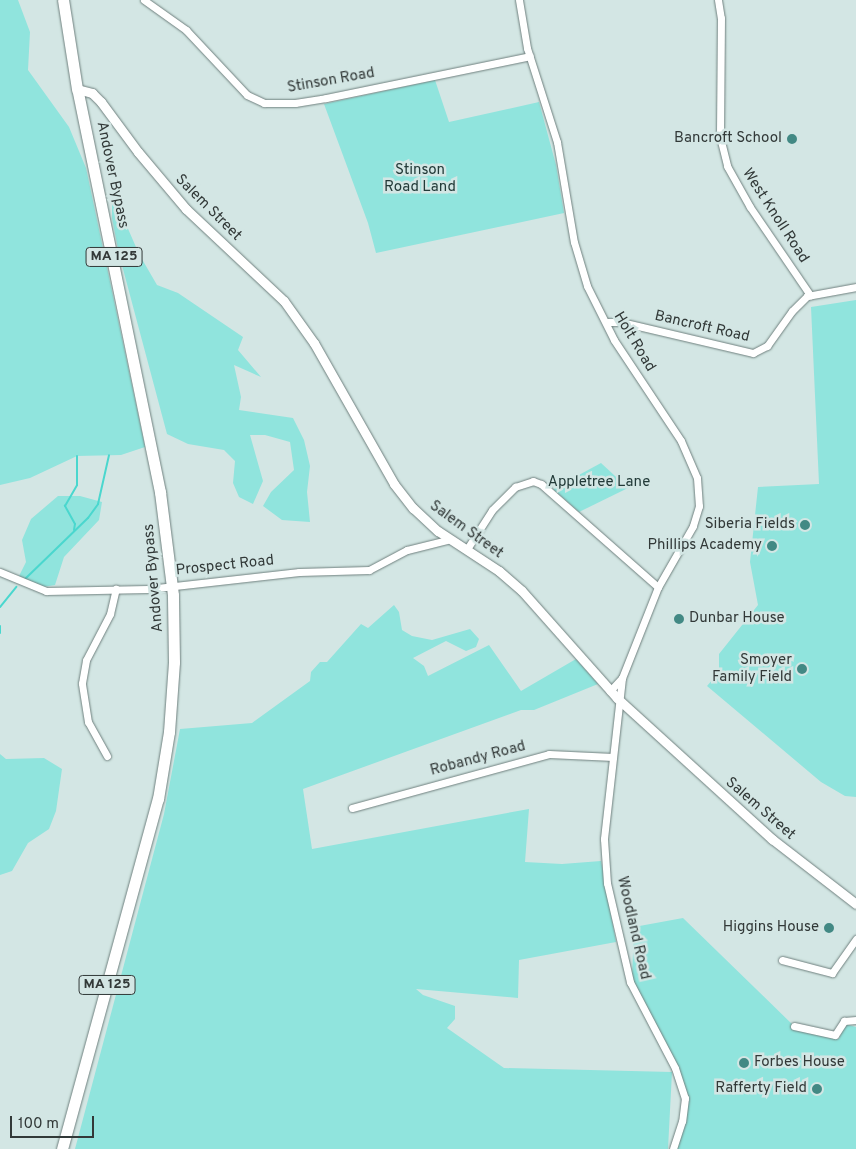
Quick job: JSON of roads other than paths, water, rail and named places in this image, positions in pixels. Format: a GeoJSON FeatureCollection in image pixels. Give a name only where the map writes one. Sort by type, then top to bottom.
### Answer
{"type":"FeatureCollection","features":[{"type":"Feature","properties":{"kind":"main road","name":"Andover Bypass"},"geometry":{"type":"LineString","coordinates":[[62,1149],[158,798],[169,732],[174,662],[172,586],[160,492],[77,89],[63,0]]}},
{"type":"Feature","properties":{"kind":"street","name":"Stinson Road"},"geometry":{"type":"LineString","coordinates":[[144,0],[186,30],[247,95],[264,103],[295,103],[326,98],[530,56]]}},
{"type":"Feature","properties":{"kind":"street","name":"Holt Road"},"geometry":{"type":"LineString","coordinates":[[520,0],[530,56],[557,142],[578,259],[586,286],[606,322],[681,441],[697,478],[698,513],[658,587],[622,678],[620,700]]}},
{"type":"Feature","properties":{"kind":"street","name":"West Knoll Road"},"geometry":{"type":"LineString","coordinates":[[718,0],[721,18],[720,137],[727,166],[750,207],[810,295]]}},
{"type":"Feature","properties":{"kind":"street","name":"Salem Street"},"geometry":{"type":"LineString","coordinates":[[77,89],[92,93],[101,102],[138,152],[186,209],[284,300],[314,343],[394,484],[413,508],[451,539],[522,591],[610,691],[772,839],[856,904]]}},
{"type":"Feature","properties":{"kind":"street"},"geometry":{"type":"LineString","coordinates":[[810,295],[856,287]]}},
{"type":"Feature","properties":{"kind":"street","name":"Bancroft Road"},"geometry":{"type":"LineString","coordinates":[[606,322],[621,322],[753,353],[767,346],[792,311],[810,295]]}},
{"type":"Feature","properties":{"kind":"street"},"geometry":{"type":"LineString","coordinates":[[467,549],[492,510],[515,487],[534,481],[658,587]]}},
{"type":"Feature","properties":{"kind":"street","name":"Prospect Road"},"geometry":{"type":"LineString","coordinates":[[0,572],[46,591],[172,586],[299,572],[369,570],[407,550],[451,539]]}},
{"type":"Feature","properties":{"kind":"street"},"geometry":{"type":"LineString","coordinates":[[107,756],[88,722],[82,683],[86,660],[110,614],[116,589]]}},
{"type":"Feature","properties":{"kind":"street","name":"Holt Road"},"geometry":{"type":"LineString","coordinates":[[610,691],[622,678]]}},
{"type":"Feature","properties":{"kind":"street","name":"Woodland Road"},"geometry":{"type":"LineString","coordinates":[[620,700],[604,839],[607,883],[630,982],[675,1068],[685,1098],[682,1121],[673,1149]]}},
{"type":"Feature","properties":{"kind":"street","name":"Robandy Road"},"geometry":{"type":"LineString","coordinates":[[352,808],[549,754],[613,757]]}},
{"type":"Feature","properties":{"kind":"street"},"geometry":{"type":"LineString","coordinates":[[782,960],[832,973],[856,939]]}},
{"type":"Feature","properties":{"kind":"street"},"geometry":{"type":"LineString","coordinates":[[794,1026],[835,1035],[844,1021],[856,1020]]}},
{"type":"Feature","properties":{"kind":"waterway"},"geometry":{"type":"LineString","coordinates":[[25,579],[88,518],[98,504],[109,455]]}},
{"type":"Feature","properties":{"kind":"waterway"},"geometry":{"type":"LineString","coordinates":[[74,530],[75,524],[65,506],[77,485],[77,456]]}},
{"type":"Feature","properties":{"kind":"waterway"},"geometry":{"type":"LineString","coordinates":[[0,607],[16,587]]}},
{"type":"Feature","properties":{"kind":"waterway"},"geometry":{"type":"LineString","coordinates":[[0,626],[0,633]]}},
{"type":"Feature","properties":{"kind":"place","name":"Bancroft School"},"geometry":{"type":"Point","coordinates":[792,139]}},
{"type":"Feature","properties":{"kind":"place","name":"Siberia Fields"},"geometry":{"type":"Point","coordinates":[805,525]}},
{"type":"Feature","properties":{"kind":"place","name":"Phillips Academy"},"geometry":{"type":"Point","coordinates":[772,546]}},
{"type":"Feature","properties":{"kind":"place","name":"Dunbar House"},"geometry":{"type":"Point","coordinates":[679,619]}},
{"type":"Feature","properties":{"kind":"place","name":"Smoyer Family Field"},"geometry":{"type":"Point","coordinates":[802,669]}},
{"type":"Feature","properties":{"kind":"place","name":"Higgins House"},"geometry":{"type":"Point","coordinates":[829,928]}},
{"type":"Feature","properties":{"kind":"place","name":"Forbes House"},"geometry":{"type":"Point","coordinates":[744,1063]}},
{"type":"Feature","properties":{"kind":"place","name":"Rafferty Field"},"geometry":{"type":"Point","coordinates":[817,1089]}},
{"type":"Feature","properties":{"kind":"park label","name":"Stinson Road Land"},"geometry":{"type":"Point","coordinates":[420,178]}},
{"type":"Feature","properties":{"kind":"park label","name":"Appletree Lane"},"geometry":{"type":"Point","coordinates":[599,483]}}]}
